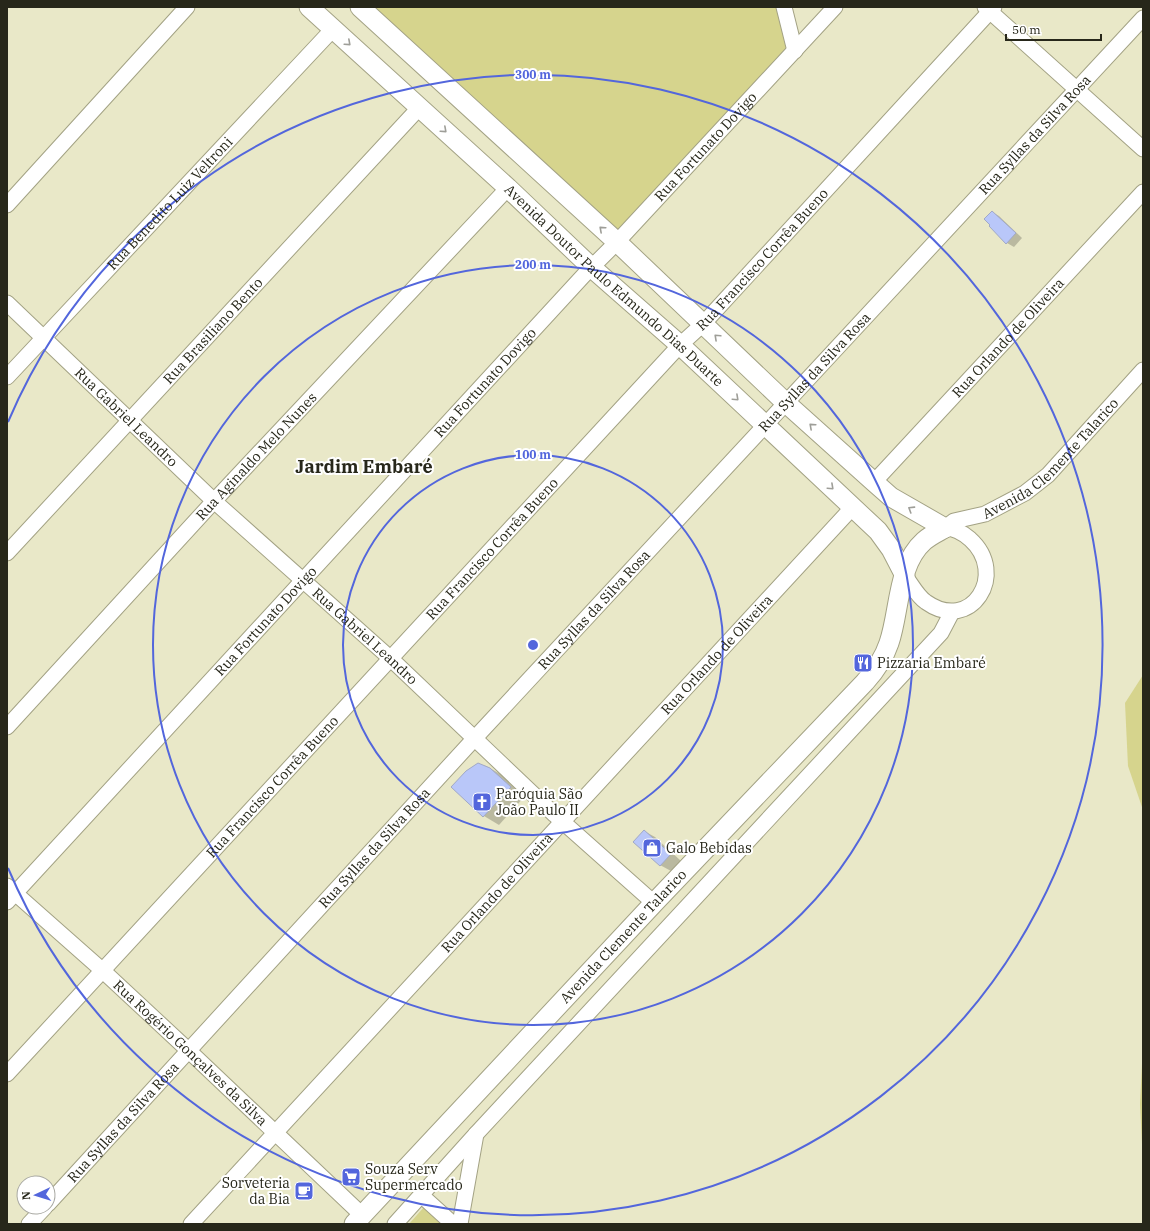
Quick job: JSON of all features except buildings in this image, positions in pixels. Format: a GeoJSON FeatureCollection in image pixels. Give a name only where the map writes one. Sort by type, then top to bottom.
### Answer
{"type":"FeatureCollection","features":[{"type":"Feature","properties":{"kind":"street"},"geometry":{"type":"LineString","coordinates":[[7,205],[187,7]]}},
{"type":"Feature","properties":{"kind":"street","name":"Avenida Doutor Paulo Edmundo Dias Duarte"},"geometry":{"type":"LineString","coordinates":[[309,7],[508,188],[591,267],[680,345],[878,531],[891,549],[905,576]]}},
{"type":"Feature","properties":{"kind":"street"},"geometry":{"type":"LineString","coordinates":[[360,7],[617,242],[786,403],[890,497],[926,519],[959,532],[973,542],[982,555],[987,571],[985,587],[975,601],[962,610],[952,612],[944,611],[926,602],[919,596],[905,576]]}},
{"type":"Feature","properties":{"kind":"street"},"geometry":{"type":"LineString","coordinates":[[784,7],[795,50]]}},
{"type":"Feature","properties":{"kind":"street","name":"Rua Fortunato Dovigo"},"geometry":{"type":"LineString","coordinates":[[10,894],[591,267],[617,242],[835,7]]}},
{"type":"Feature","properties":{"kind":"street"},"geometry":{"type":"LineString","coordinates":[[989,9],[1143,149]]}},
{"type":"Feature","properties":{"kind":"street","name":"Rua Francisco Corrêa Bueno"},"geometry":{"type":"LineString","coordinates":[[7,1074],[680,345],[703,324],[989,9]]}},
{"type":"Feature","properties":{"kind":"street","name":"Rua Syllas da Silva Rosa"},"geometry":{"type":"LineString","coordinates":[[56,1195],[474,739],[1143,18]]}},
{"type":"Feature","properties":{"kind":"street","name":"Rua Benedito Luiz Veltroni"},"geometry":{"type":"LineString","coordinates":[[7,377],[333,29]]}},
{"type":"Feature","properties":{"kind":"street","name":"Rua Brasiliano Bento"},"geometry":{"type":"LineString","coordinates":[[7,553],[419,108]]}},
{"type":"Feature","properties":{"kind":"street","name":"Rua Aginaldo Melo Nunes"},"geometry":{"type":"LineString","coordinates":[[7,727],[214,501],[508,188]]}},
{"type":"Feature","properties":{"kind":"street","name":"Rua Orlando de Oliveira"},"geometry":{"type":"LineString","coordinates":[[874,482],[1143,192]]}},
{"type":"Feature","properties":{"kind":"street","name":"Rua Gabriel Leandro"},"geometry":{"type":"LineString","coordinates":[[7,303],[44,336],[214,501],[390,658],[563,822],[654,903]]}},
{"type":"Feature","properties":{"kind":"street","name":"Avenida Clemente Talarico"},"geometry":{"type":"LineString","coordinates":[[362,1221],[654,903],[875,670],[889,644],[905,576],[911,559],[920,546],[931,535],[946,528],[954,521],[985,514],[1025,493],[1048,475],[1143,370]]}},
{"type":"Feature","properties":{"kind":"street","name":"Rua Orlando de Oliveira"},"geometry":{"type":"LineString","coordinates":[[191,1224],[852,508]]}},
{"type":"Feature","properties":{"kind":"street","name":"Avenida Clemente Talarico"},"geometry":{"type":"LineString","coordinates":[[395,1224],[476,1134],[941,633],[952,612]]}},
{"type":"Feature","properties":{"kind":"street","name":"Rua Rogério Gonçalves da Silva"},"geometry":{"type":"LineString","coordinates":[[10,894],[102,970],[276,1133],[362,1221]]}},
{"type":"Feature","properties":{"kind":"street"},"geometry":{"type":"LineString","coordinates":[[460,1224],[476,1134]]}},
{"type":"Feature","properties":{"kind":"street"},"geometry":{"type":"LineString","coordinates":[[421,1195],[453,1224]]}},
{"type":"Feature","properties":{"kind":"street"},"geometry":{"type":"LineString","coordinates":[[29,1224],[37,1215]]}},
{"type":"Feature","properties":{"kind":"shaded area"},"geometry":{"type":"Polygon","coordinates":[[[368,7],[780,7],[787,44],[780,61],[615,233],[368,7]]]}},
{"type":"Feature","properties":{"kind":"shaded area"},"geometry":{"type":"Polygon","coordinates":[[[1143,675],[1143,810],[1128,766],[1125,703],[1143,675]]]}},
{"type":"Feature","properties":{"kind":"shaded area"},"geometry":{"type":"Polygon","coordinates":[[[1143,1044],[1143,1164],[1140,1104],[1143,1044]]]}},
{"type":"Feature","properties":{"kind":"shaded area"},"geometry":{"type":"Polygon","coordinates":[[[424,1207],[444,1224],[409,1224],[424,1207]]]}},
{"type":"Feature","properties":{"kind":"place","name":"Pizzaria Embaré"},"geometry":{"type":"Point","coordinates":[863,663]}},
{"type":"Feature","properties":{"kind":"place","name":"Paróquia São João Paulo II"},"geometry":{"type":"Point","coordinates":[482,802]}},
{"type":"Feature","properties":{"kind":"place","name":"Galo Bebidas"},"geometry":{"type":"Point","coordinates":[652,848]}},
{"type":"Feature","properties":{"kind":"place","name":"Souza Serv Supermercado"},"geometry":{"type":"Point","coordinates":[351,1177]}},
{"type":"Feature","properties":{"kind":"place","name":"Sorveteria da Bia"},"geometry":{"type":"Point","coordinates":[304,1191]}},
{"type":"Feature","properties":{"kind":"district","name":"Jardim Embaré"},"geometry":{"type":"Point","coordinates":[364,466]}}]}
